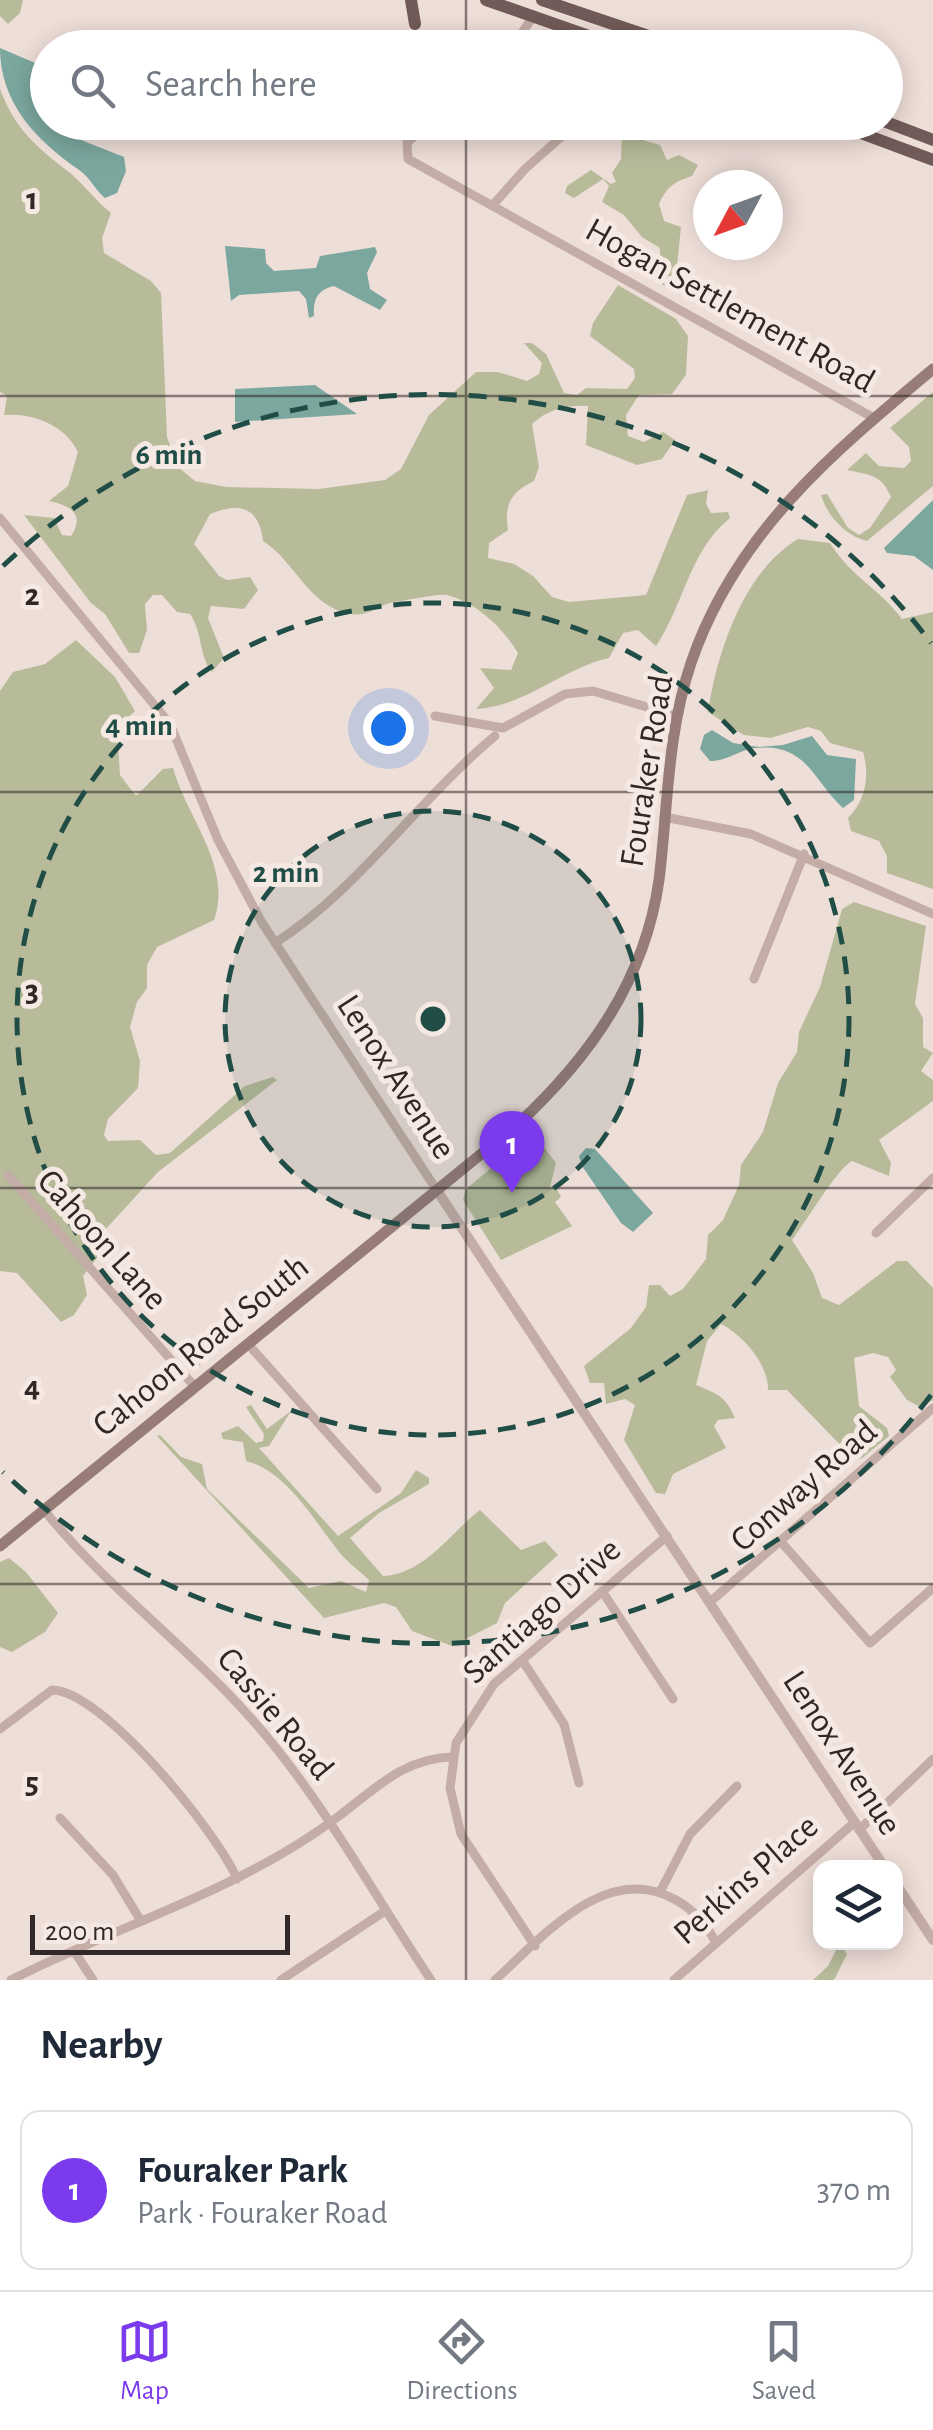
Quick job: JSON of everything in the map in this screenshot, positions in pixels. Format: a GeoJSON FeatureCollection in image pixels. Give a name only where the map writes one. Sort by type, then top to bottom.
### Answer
{"type":"FeatureCollection","features":[{"type":"Feature","properties":{"kind":"main road"},"geometry":{"type":"LineString","coordinates":[[410,0],[415,24]]}},
{"type":"Feature","properties":{"kind":"main road"},"geometry":{"type":"LineString","coordinates":[[486,0],[568,30]]}},
{"type":"Feature","properties":{"kind":"main road"},"geometry":{"type":"LineString","coordinates":[[542,0],[622,30]]}},
{"type":"Feature","properties":{"kind":"main road"},"geometry":{"type":"LineString","coordinates":[[903,129],[933,140]]}},
{"type":"Feature","properties":{"kind":"main road"},"geometry":{"type":"LineString","coordinates":[[879,140],[933,160]]}},
{"type":"Feature","properties":{"kind":"main road","name":"Fouraker Road"},"geometry":{"type":"LineString","coordinates":[[436,1189],[552,1093],[606,1025],[646,937],[658,882],[677,716],[699,642],[724,588],[750,546],[812,474],[933,370]]}},
{"type":"Feature","properties":{"kind":"main road","name":"Cahoon Road South"},"geometry":{"type":"LineString","coordinates":[[0,1546],[436,1189]]}},
{"type":"Feature","properties":{"kind":"street"},"geometry":{"type":"LineString","coordinates":[[524,30],[532,18]]}},
{"type":"Feature","properties":{"kind":"street","name":"Hogan Settlement Road"},"geometry":{"type":"LineString","coordinates":[[410,140],[404,152],[408,159],[874,418]]}},
{"type":"Feature","properties":{"kind":"street"},"geometry":{"type":"LineString","coordinates":[[492,206],[558,140]]}},
{"type":"Feature","properties":{"kind":"street","name":"Lenox Avenue"},"geometry":{"type":"LineString","coordinates":[[0,518],[170,724],[233,872],[275,943],[880,1860]]}},
{"type":"Feature","properties":{"kind":"street"},"geometry":{"type":"LineString","coordinates":[[435,716],[503,728],[565,694],[593,691],[677,716]]}},
{"type":"Feature","properties":{"kind":"street"},"geometry":{"type":"LineString","coordinates":[[275,943],[303,925],[416,818],[443,780],[495,736]]}},
{"type":"Feature","properties":{"kind":"street"},"geometry":{"type":"LineString","coordinates":[[664,817],[751,834],[804,854],[933,914]]}},
{"type":"Feature","properties":{"kind":"street"},"geometry":{"type":"LineString","coordinates":[[754,978],[804,854]]}},
{"type":"Feature","properties":{"kind":"street","name":"Cahoon Lane"},"geometry":{"type":"LineString","coordinates":[[8,1175],[194,1387]]}},
{"type":"Feature","properties":{"kind":"street"},"geometry":{"type":"LineString","coordinates":[[876,1233],[933,1178]]}},
{"type":"Feature","properties":{"kind":"street"},"geometry":{"type":"LineString","coordinates":[[248,1344],[377,1490]]}},
{"type":"Feature","properties":{"kind":"street","name":"Conway Road"},"geometry":{"type":"LineString","coordinates":[[710,1602],[933,1408]]}},
{"type":"Feature","properties":{"kind":"street","name":"Cassie Road"},"geometry":{"type":"LineString","coordinates":[[44,1510],[87,1562],[248,1715],[292,1768],[431,1980]]}},
{"type":"Feature","properties":{"kind":"street","name":"Santiago Drive"},"geometry":{"type":"LineString","coordinates":[[534,1946],[461,1834],[452,1806],[452,1757],[464,1724],[482,1698],[667,1536]]}},
{"type":"Feature","properties":{"kind":"street"},"geometry":{"type":"LineString","coordinates":[[782,1543],[870,1643],[933,1588]]}},
{"type":"Feature","properties":{"kind":"street"},"geometry":{"type":"LineString","coordinates":[[602,1591],[673,1700]]}},
{"type":"Feature","properties":{"kind":"street"},"geometry":{"type":"LineString","coordinates":[[522,1660],[555,1706],[579,1783]]}},
{"type":"Feature","properties":{"kind":"street"},"geometry":{"type":"LineString","coordinates":[[0,1729],[42,1695],[64,1690],[101,1715],[154,1766],[222,1850],[237,1879]]}},
{"type":"Feature","properties":{"kind":"street"},"geometry":{"type":"LineString","coordinates":[[11,1980],[237,1879],[328,1824],[399,1771],[426,1760],[452,1757]]}},
{"type":"Feature","properties":{"kind":"street","name":"Perkins Place"},"geometry":{"type":"LineString","coordinates":[[674,1980],[933,1759]]}},
{"type":"Feature","properties":{"kind":"street"},"geometry":{"type":"LineString","coordinates":[[660,1892],[690,1834],[737,1786]]}},
{"type":"Feature","properties":{"kind":"street"},"geometry":{"type":"LineString","coordinates":[[60,1818],[113,1874],[141,1921]]}},
{"type":"Feature","properties":{"kind":"street"},"geometry":{"type":"LineString","coordinates":[[495,1980],[578,1907],[602,1894],[628,1890],[660,1892],[695,1913],[716,1943]]}},
{"type":"Feature","properties":{"kind":"street","name":"Lenox Avenue"},"geometry":{"type":"LineString","coordinates":[[903,1895],[933,1940]]}},
{"type":"Feature","properties":{"kind":"street"},"geometry":{"type":"LineString","coordinates":[[281,1980],[386,1911]]}},
{"type":"Feature","properties":{"kind":"street"},"geometry":{"type":"LineString","coordinates":[[74,1951],[92,1980]]}},
{"type":"Feature","properties":{"kind":"green space"},"geometry":{"type":"Polygon","coordinates":[[[0,0],[23,0],[20,13],[8,24],[0,16],[0,0]]]}},
{"type":"Feature","properties":{"kind":"green space"},"geometry":{"type":"Polygon","coordinates":[[[0,89],[30,140],[111,213],[102,238],[104,253],[151,281],[161,293],[167,437],[178,467],[195,481],[226,487],[319,489],[385,480],[401,469],[429,415],[476,372],[498,372],[527,381],[539,374],[542,363],[524,343],[532,343],[546,354],[564,393],[577,395],[586,388],[627,389],[635,378],[634,369],[590,336],[593,323],[618,285],[676,319],[688,336],[686,375],[672,394],[639,395],[626,415],[628,436],[644,442],[663,432],[675,440],[662,459],[637,465],[586,445],[588,406],[551,411],[532,424],[539,467],[534,481],[511,500],[508,530],[489,543],[488,558],[514,564],[533,576],[552,597],[569,602],[646,595],[687,495],[708,490],[706,504],[711,513],[728,512],[730,518],[705,546],[656,646],[638,630],[623,633],[609,658],[511,701],[476,709],[494,688],[480,668],[511,670],[518,653],[488,618],[469,604],[443,595],[394,602],[363,614],[336,609],[313,593],[263,541],[252,514],[230,508],[210,514],[194,544],[219,576],[227,580],[250,577],[258,590],[244,609],[211,606],[208,618],[224,658],[212,672],[190,614],[177,612],[162,595],[153,595],[145,604],[147,630],[139,653],[129,653],[105,614],[91,603],[24,515],[54,518],[62,535],[71,536],[76,516],[63,505],[49,501],[68,486],[78,452],[65,435],[47,423],[26,416],[4,415],[7,396],[0,392],[0,89]]]}},
{"type":"Feature","properties":{"kind":"green space"},"geometry":{"type":"Polygon","coordinates":[[[622,140],[660,145],[667,160],[679,155],[698,165],[692,176],[669,189],[659,204],[664,221],[681,227],[677,266],[667,287],[642,274],[642,266],[660,256],[660,248],[642,237],[624,215],[602,202],[609,186],[603,179],[574,198],[565,193],[567,186],[591,170],[611,184],[616,182],[612,173],[621,159],[622,140]]]}},
{"type":"Feature","properties":{"kind":"green space"},"geometry":{"type":"Polygon","coordinates":[[[933,392],[933,486],[867,541],[852,535],[833,517],[821,495],[827,494],[848,528],[859,535],[870,528],[891,497],[878,479],[847,470],[866,453],[879,466],[904,468],[911,461],[909,447],[890,428],[933,392]]]}},
{"type":"Feature","properties":{"kind":"green space"},"geometry":{"type":"Polygon","coordinates":[[[798,539],[830,543],[902,619],[933,612],[933,889],[887,873],[887,856],[879,841],[851,831],[848,818],[865,787],[863,752],[830,743],[821,731],[808,727],[770,738],[744,735],[708,712],[718,664],[736,615],[762,571],[798,539]]]}},
{"type":"Feature","properties":{"kind":"green space"},"geometry":{"type":"Polygon","coordinates":[[[76,640],[115,677],[135,711],[117,728],[120,775],[136,796],[163,769],[173,768],[218,881],[214,920],[157,947],[147,965],[147,988],[137,1002],[130,1027],[140,1061],[138,1088],[108,1119],[104,1135],[108,1141],[140,1140],[156,1155],[170,1153],[245,1086],[273,1077],[277,1080],[158,1172],[105,1230],[100,1254],[83,1276],[87,1295],[74,1315],[61,1322],[17,1273],[0,1271],[0,691],[13,672],[45,664],[76,640]]]}},
{"type":"Feature","properties":{"kind":"green space"},"geometry":{"type":"Polygon","coordinates":[[[854,902],[926,926],[915,1004],[923,1018],[923,1047],[933,1053],[921,1071],[933,1080],[933,1101],[879,1140],[891,1163],[889,1176],[852,1161],[830,1185],[792,1240],[813,1273],[822,1298],[839,1305],[897,1261],[907,1261],[933,1288],[933,1400],[920,1407],[907,1400],[890,1377],[896,1370],[888,1357],[873,1353],[854,1358],[859,1406],[887,1428],[889,1436],[861,1459],[852,1457],[787,1390],[768,1390],[764,1371],[753,1352],[721,1324],[707,1341],[696,1385],[720,1396],[735,1418],[718,1420],[714,1426],[726,1448],[673,1474],[665,1494],[656,1493],[624,1440],[635,1405],[625,1399],[606,1404],[604,1383],[590,1383],[584,1366],[631,1328],[646,1307],[649,1285],[660,1285],[670,1296],[683,1289],[706,1259],[708,1235],[723,1220],[739,1185],[741,1165],[763,1132],[778,1083],[797,1052],[799,1032],[820,987],[842,909],[854,902]]]}},
{"type":"Feature","properties":{"kind":"green space"},"geometry":{"type":"Polygon","coordinates":[[[533,1133],[556,1163],[550,1187],[557,1189],[561,1197],[555,1202],[572,1226],[501,1260],[463,1200],[466,1189],[533,1133]]]}},
{"type":"Feature","properties":{"kind":"green space"},"geometry":{"type":"Polygon","coordinates":[[[251,1405],[267,1429],[291,1411],[269,1446],[259,1448],[338,1536],[401,1493],[416,1470],[429,1478],[429,1484],[379,1513],[350,1538],[383,1576],[398,1574],[424,1560],[480,1510],[521,1550],[545,1541],[558,1555],[505,1603],[497,1623],[452,1646],[412,1631],[396,1607],[384,1603],[324,1618],[157,1436],[181,1457],[202,1464],[207,1489],[309,1588],[341,1581],[366,1592],[369,1580],[340,1553],[287,1486],[246,1461],[243,1442],[223,1439],[221,1433],[238,1426],[256,1443],[263,1441],[264,1434],[246,1407],[251,1405]]]}},
{"type":"Feature","properties":{"kind":"green space"},"geometry":{"type":"Polygon","coordinates":[[[9,1558],[26,1572],[58,1613],[45,1632],[12,1652],[0,1647],[0,1562],[9,1558]]]}},
{"type":"Feature","properties":{"kind":"green space"},"geometry":{"type":"Polygon","coordinates":[[[836,1950],[844,1950],[847,1954],[834,1980],[813,1980],[828,1966],[836,1950]]]}},
{"type":"Feature","properties":{"kind":"water"},"geometry":{"type":"Polygon","coordinates":[[[0,48],[30,61],[30,127],[14,103],[0,48]]]}},
{"type":"Feature","properties":{"kind":"water"},"geometry":{"type":"Polygon","coordinates":[[[43,140],[81,140],[124,157],[126,171],[117,193],[105,198],[86,176],[43,140]]]}},
{"type":"Feature","properties":{"kind":"water"},"geometry":{"type":"Polygon","coordinates":[[[225,246],[265,249],[266,263],[274,271],[316,268],[320,256],[375,247],[377,252],[367,273],[370,289],[387,300],[380,310],[334,286],[320,293],[314,316],[309,318],[306,299],[299,291],[239,295],[231,301],[225,246]]]}},
{"type":"Feature","properties":{"kind":"water"},"geometry":{"type":"Polygon","coordinates":[[[315,385],[357,414],[235,422],[235,389],[315,385]]]}},
{"type":"Feature","properties":{"kind":"water"},"geometry":{"type":"Polygon","coordinates":[[[933,500],[933,570],[914,556],[887,553],[884,548],[933,500]]]}},
{"type":"Feature","properties":{"kind":"water"},"geometry":{"type":"Polygon","coordinates":[[[712,730],[733,743],[759,747],[812,736],[827,755],[856,759],[854,800],[843,808],[798,757],[786,751],[755,748],[710,761],[700,749],[704,735],[712,730]]]}},
{"type":"Feature","properties":{"kind":"water"},"geometry":{"type":"Polygon","coordinates":[[[586,1148],[595,1149],[653,1213],[633,1232],[621,1223],[582,1166],[579,1156],[586,1148]]]}},
{"type":"Feature","properties":{"kind":"place","name":"Fouraker Park"},"geometry":{"type":"Point","coordinates":[512,1193]}}]}
